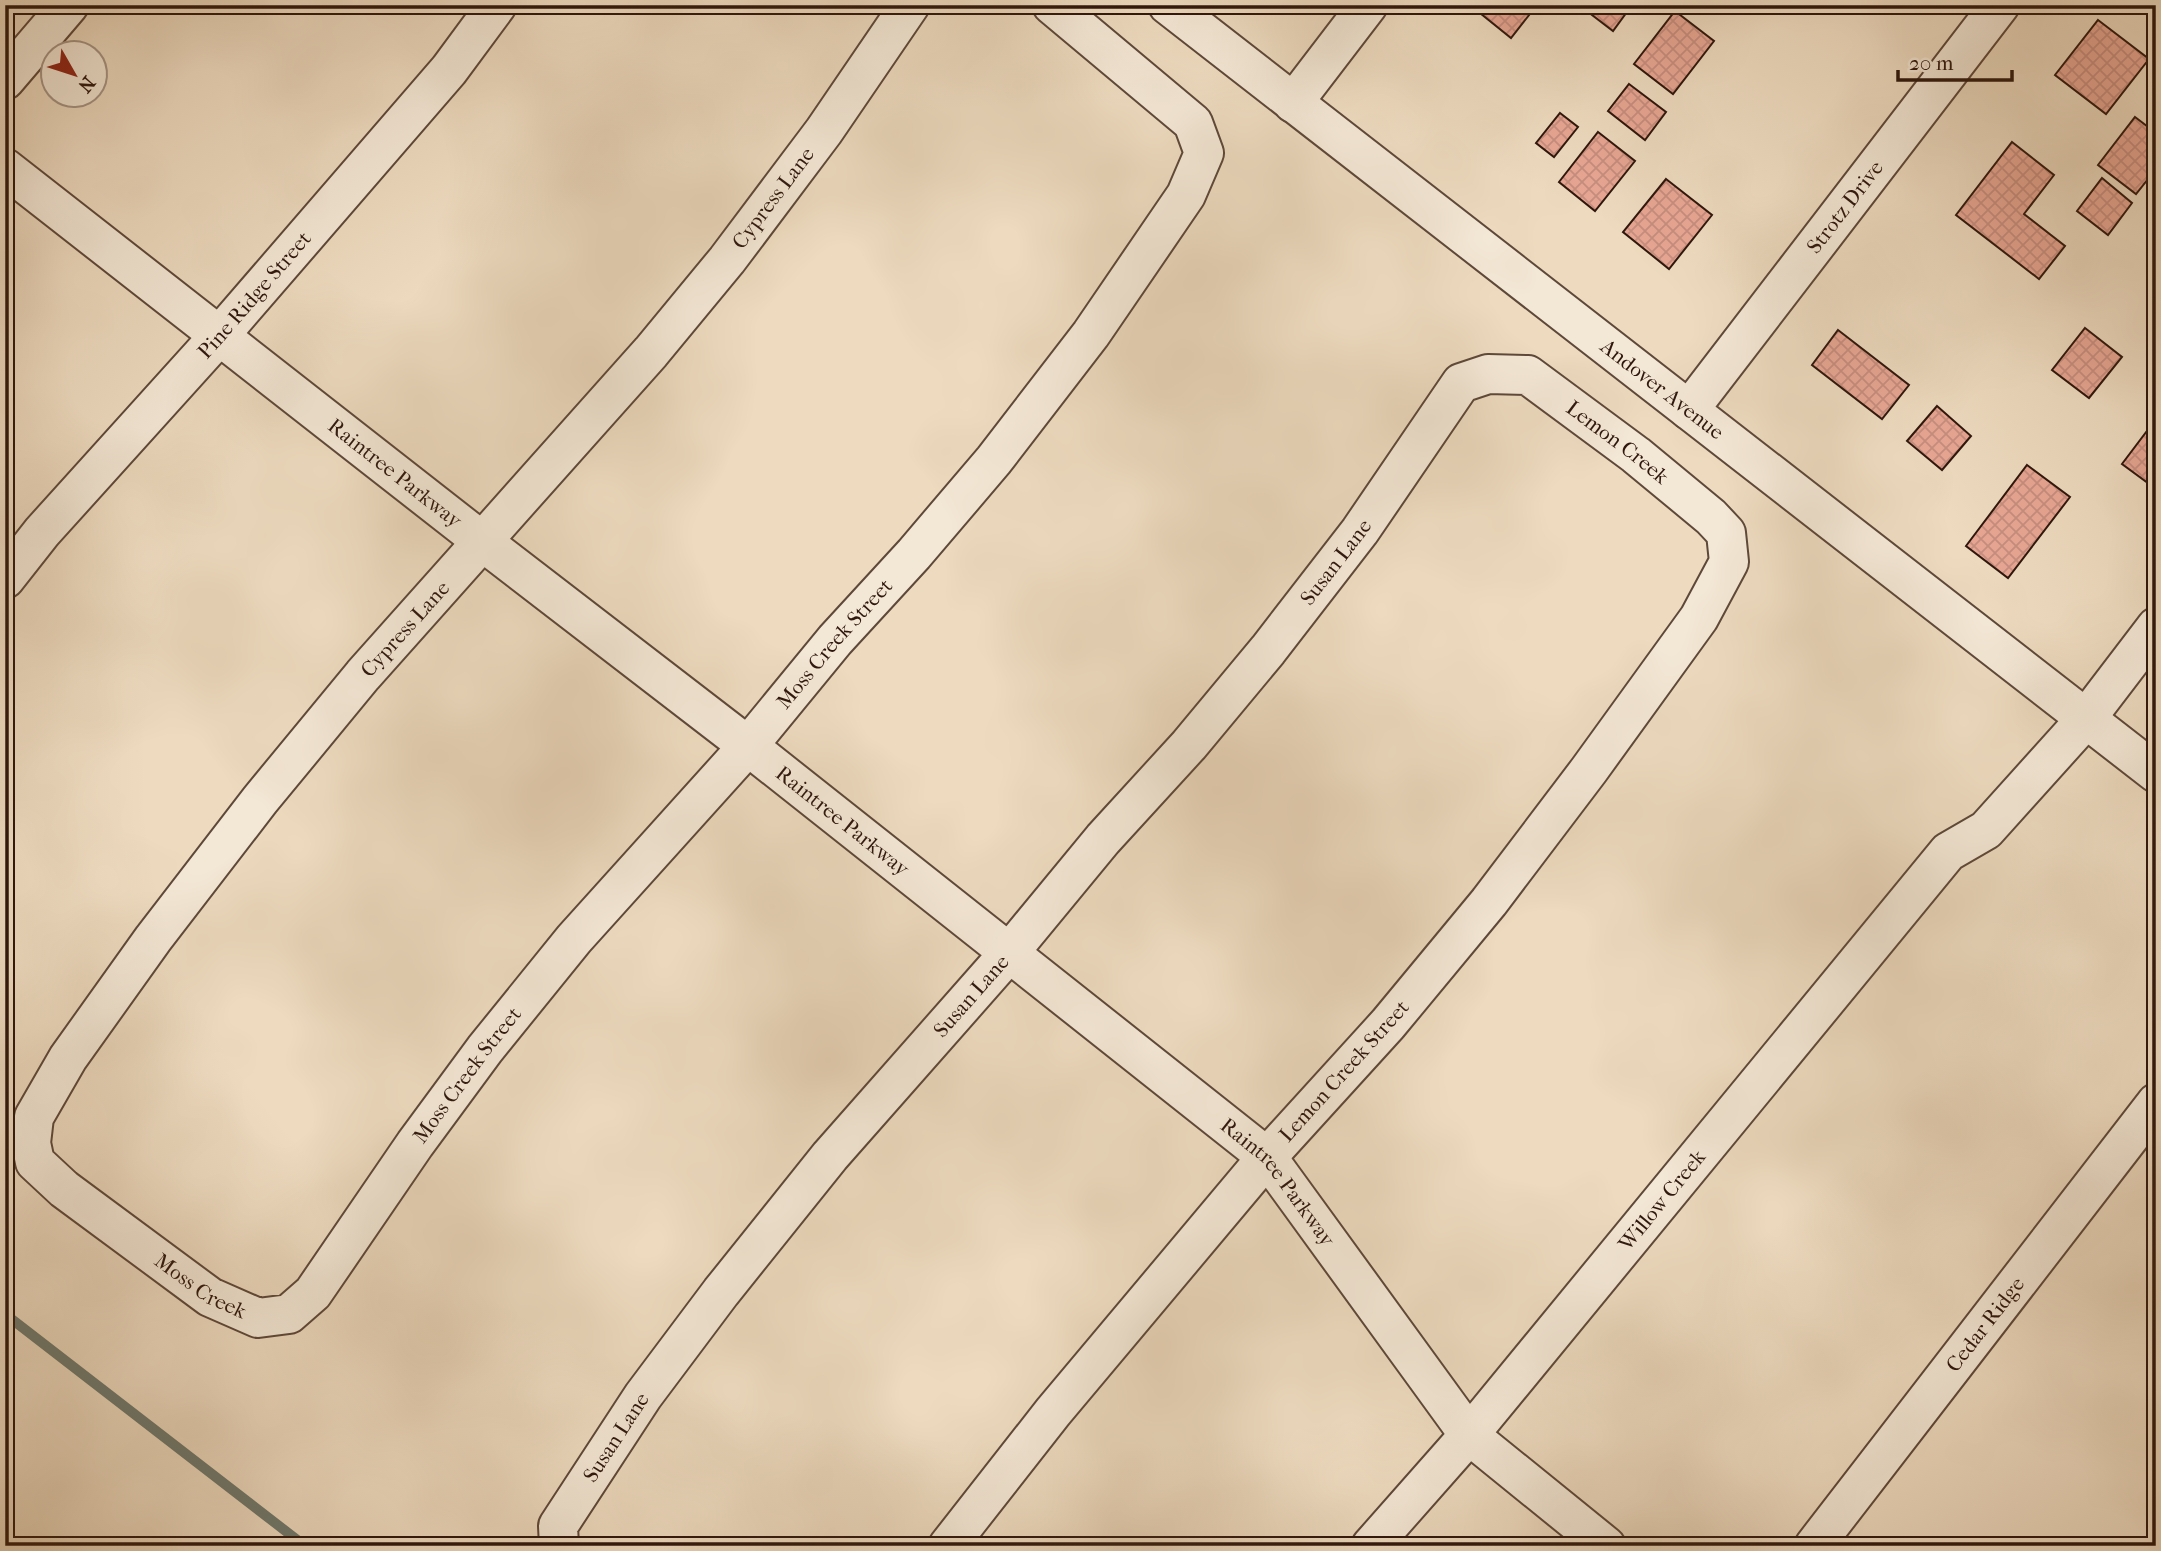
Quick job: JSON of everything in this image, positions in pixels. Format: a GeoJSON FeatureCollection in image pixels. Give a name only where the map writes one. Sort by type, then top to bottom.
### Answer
{"type":"FeatureCollection","features":[{"type":"Feature","properties":{"kind":"street"},"geometry":{"type":"LineString","coordinates":[[5,80],[69,5]]}},
{"type":"Feature","properties":{"kind":"street","name":"Pine Ridge Street"},"geometry":{"type":"LineString","coordinates":[[5,579],[42,533],[219,336],[449,70],[498,5]]}},
{"type":"Feature","properties":{"kind":"street","name":"Cypress Lane"},"geometry":{"type":"LineString","coordinates":[[148,1251],[64,1189],[35,1162],[31,1143],[34,1117],[68,1058],[153,939],[251,811],[363,675],[651,352],[727,260],[824,131],[909,5]]}},
{"type":"Feature","properties":{"kind":"street","name":"Moss Creek Street"},"geometry":{"type":"LineString","coordinates":[[347,1243],[485,1049],[574,939],[748,747],[835,640],[914,554],[994,460],[1091,334],[1186,195],[1204,153],[1193,123],[1052,5]]}},
{"type":"Feature","properties":{"kind":"street","name":"Andover Avenue"},"geometry":{"type":"LineString","coordinates":[[1168,5],[2156,773]]}},
{"type":"Feature","properties":{"kind":"street"},"geometry":{"type":"LineString","coordinates":[[1293,103],[1368,5]]}},
{"type":"Feature","properties":{"kind":"street","name":"Strotz Drive"},"geometry":{"type":"LineString","coordinates":[[1689,410],[2000,5]]}},
{"type":"Feature","properties":{"kind":"street","name":"Raintree Parkway"},"geometry":{"type":"LineString","coordinates":[[5,168],[748,747],[1267,1157],[1469,1436],[1606,1546]]}},
{"type":"Feature","properties":{"kind":"street","name":"Lemon Creek"},"geometry":{"type":"LineString","coordinates":[[1408,461],[1461,383],[1489,374],[1528,375],[1636,455],[1711,517],[1726,533],[1729,562],[1699,618],[1675,651]]}},
{"type":"Feature","properties":{"kind":"street","name":"Susan Lane"},"geometry":{"type":"LineString","coordinates":[[559,1546],[558,1526],[643,1396],[721,1292],[830,1156],[1009,953],[1103,839],[1189,745],[1268,650],[1360,531],[1408,461]]}},
{"type":"Feature","properties":{"kind":"street"},"geometry":{"type":"LineString","coordinates":[[2085,720],[2156,627]]}},
{"type":"Feature","properties":{"kind":"street","name":"Lemon Creek Street"},"geometry":{"type":"LineString","coordinates":[[948,1546],[1053,1412],[1267,1157],[1388,1024],[1489,902],[1675,651]]}},
{"type":"Feature","properties":{"kind":"street","name":"Willow Creek"},"geometry":{"type":"LineString","coordinates":[[1371,1546],[1469,1436],[1948,852],[1986,830],[2085,720]]}},
{"type":"Feature","properties":{"kind":"street","name":"Cedar Ridge"},"geometry":{"type":"LineString","coordinates":[[1814,1546],[2156,1103]]}},
{"type":"Feature","properties":{"kind":"street","name":"Moss Creek"},"geometry":{"type":"LineString","coordinates":[[148,1251],[210,1297],[258,1318],[289,1314],[313,1293],[347,1243]]}},
{"type":"Feature","properties":{"kind":"building"},"geometry":{"type":"Polygon","coordinates":[[[1470,5],[1537,5],[1511,38],[1470,5]]]}},
{"type":"Feature","properties":{"kind":"building"},"geometry":{"type":"Polygon","coordinates":[[[1579,5],[1632,5],[1613,31],[1579,5]]]}},
{"type":"Feature","properties":{"kind":"building"},"geometry":{"type":"Polygon","coordinates":[[[1675,11],[1714,41],[1673,94],[1634,64],[1675,11]]]}},
{"type":"Feature","properties":{"kind":"building"},"geometry":{"type":"Polygon","coordinates":[[[2098,20],[2149,59],[2106,114],[2055,75],[2098,20]]]}},
{"type":"Feature","properties":{"kind":"building"},"geometry":{"type":"Polygon","coordinates":[[[1629,84],[1666,112],[1645,140],[1608,111],[1629,84]]]}},
{"type":"Feature","properties":{"kind":"building"},"geometry":{"type":"Polygon","coordinates":[[[1560,113],[1578,127],[1554,157],[1536,143],[1560,113]]]}},
{"type":"Feature","properties":{"kind":"building"},"geometry":{"type":"Polygon","coordinates":[[[2135,117],[2156,133],[2156,169],[2136,194],[2098,165],[2135,117]]]}},
{"type":"Feature","properties":{"kind":"building"},"geometry":{"type":"Polygon","coordinates":[[[1598,132],[1635,161],[1595,211],[1559,182],[1598,132]]]}},
{"type":"Feature","properties":{"kind":"building"},"geometry":{"type":"Polygon","coordinates":[[[2012,142],[2054,175],[2024,214],[2065,246],[2039,279],[1956,215],[2012,142]]]}},
{"type":"Feature","properties":{"kind":"building"},"geometry":{"type":"Polygon","coordinates":[[[2102,178],[2132,203],[2108,235],[2077,211],[2102,178]]]}},
{"type":"Feature","properties":{"kind":"building"},"geometry":{"type":"Polygon","coordinates":[[[1666,179],[1712,215],[1669,269],[1623,232],[1666,179]]]}},
{"type":"Feature","properties":{"kind":"building"},"geometry":{"type":"Polygon","coordinates":[[[2085,328],[2122,357],[2089,398],[2052,370],[2085,328]]]}},
{"type":"Feature","properties":{"kind":"building"},"geometry":{"type":"Polygon","coordinates":[[[1838,330],[1909,385],[1882,419],[1812,365],[1838,330]]]}},
{"type":"Feature","properties":{"kind":"building"},"geometry":{"type":"Polygon","coordinates":[[[1937,406],[1971,436],[1942,470],[1907,441],[1937,406]]]}},
{"type":"Feature","properties":{"kind":"building"},"geometry":{"type":"Polygon","coordinates":[[[2156,419],[2156,489],[2122,464],[2156,419]]]}},
{"type":"Feature","properties":{"kind":"building"},"geometry":{"type":"Polygon","coordinates":[[[2027,465],[2070,497],[2008,578],[1966,546],[2027,465]]]}},
{"type":"Feature","properties":{"kind":"waterway"},"geometry":{"type":"LineString","coordinates":[[5,1314],[305,1546]]}}]}
